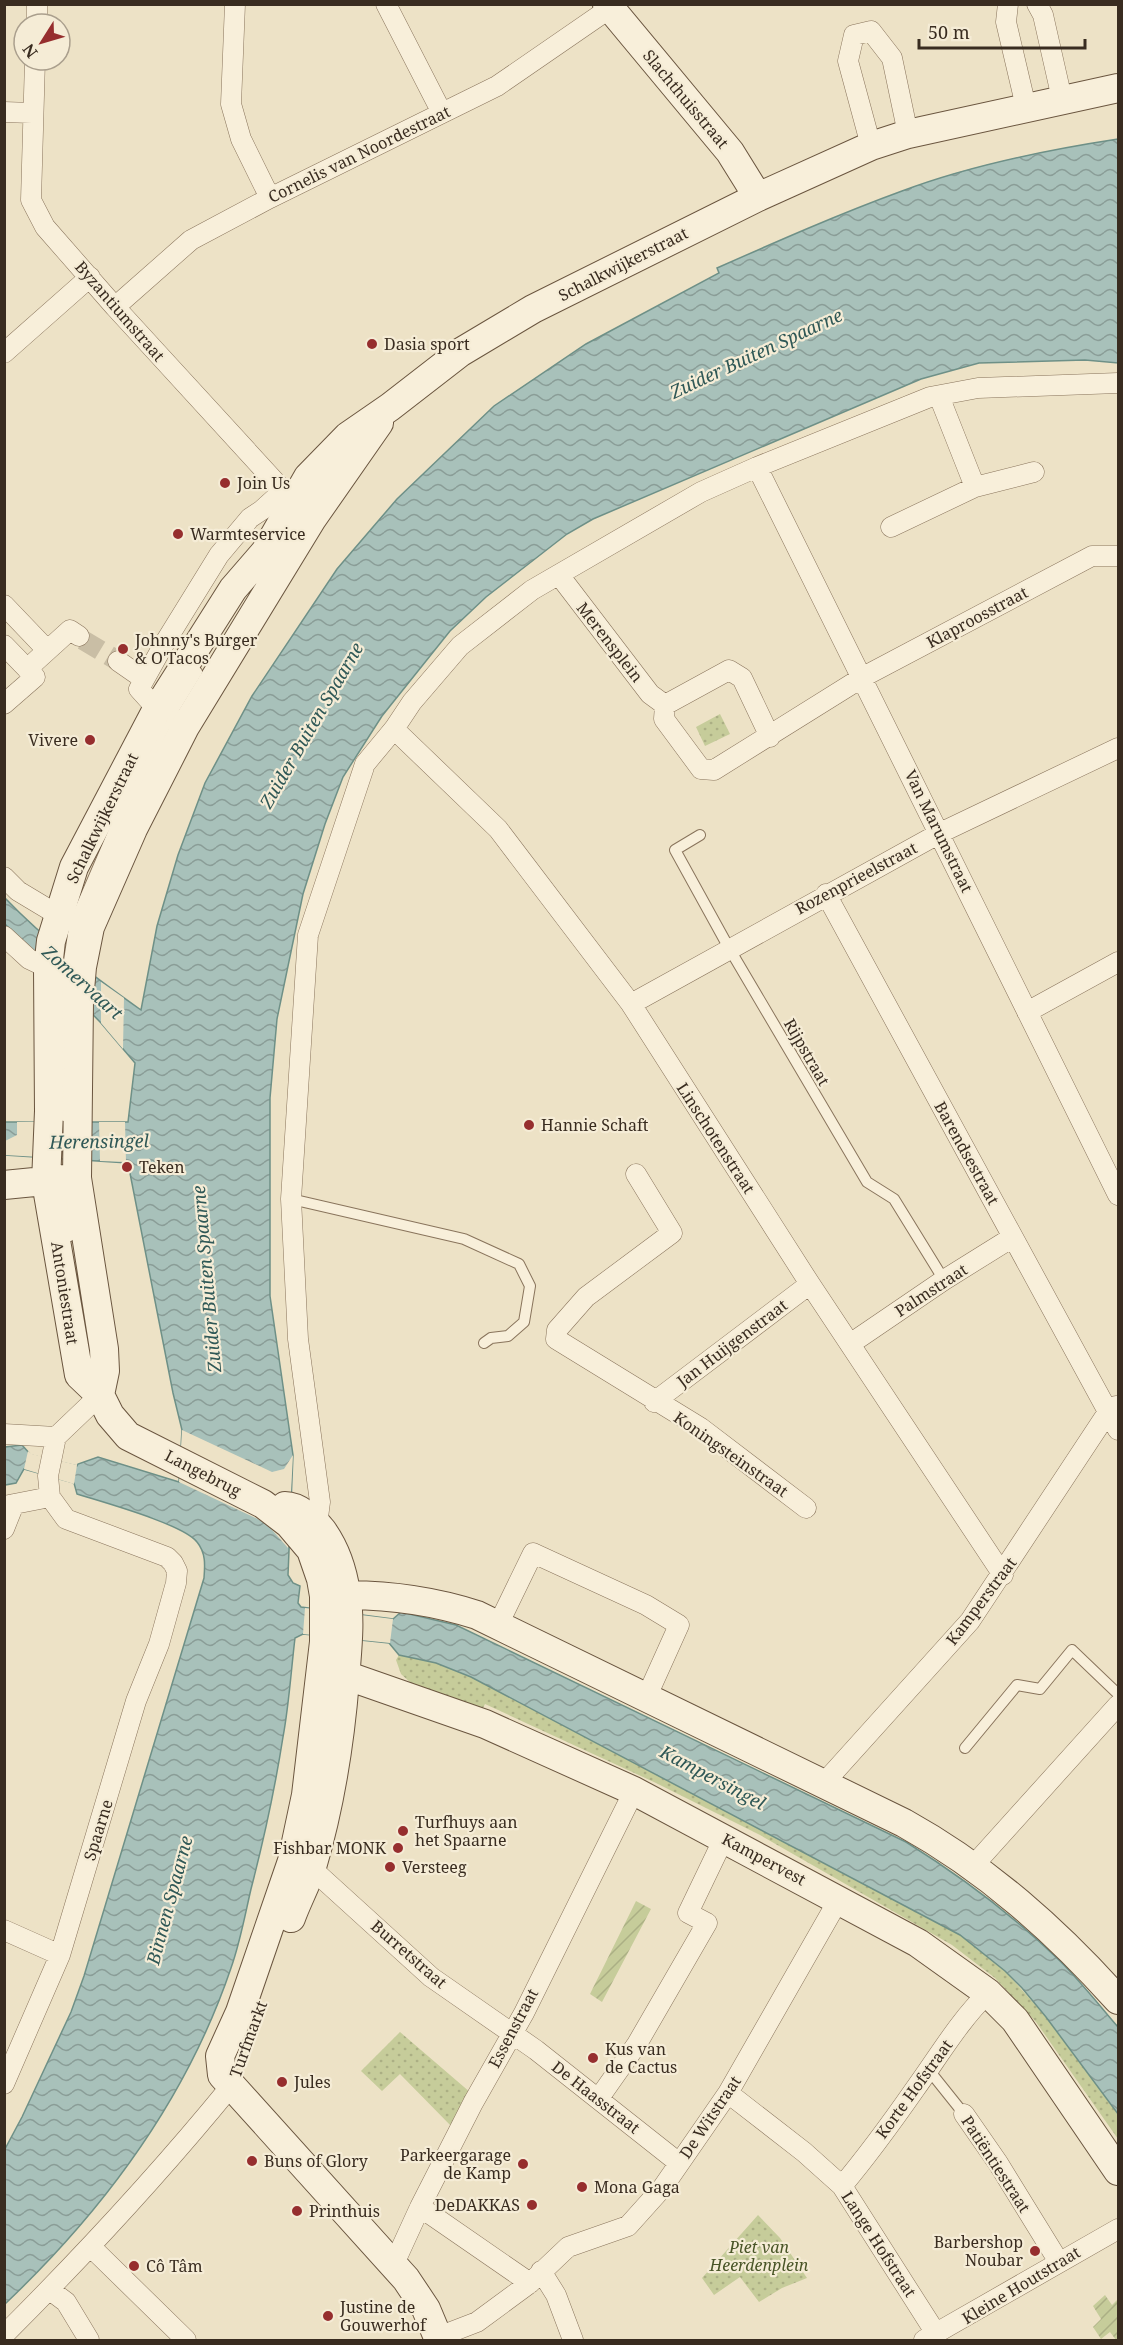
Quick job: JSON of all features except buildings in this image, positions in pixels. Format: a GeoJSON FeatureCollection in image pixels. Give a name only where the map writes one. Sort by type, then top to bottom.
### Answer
{"type":"FeatureCollection","features":[{"type":"Feature","properties":{"kind":"street"},"geometry":{"type":"LineString","coordinates":[[235,4],[231,104],[241,139],[270,198]]}},
{"type":"Feature","properties":{"kind":"street"},"geometry":{"type":"LineString","coordinates":[[386,4],[442,113]]}},
{"type":"Feature","properties":{"kind":"street"},"geometry":{"type":"LineString","coordinates":[[1008,4],[1006,22],[1026,107]]}},
{"type":"Feature","properties":{"kind":"street"},"geometry":{"type":"LineString","coordinates":[[1037,4],[1043,15],[1062,99]]}},
{"type":"Feature","properties":{"kind":"street","name":"Cornelis van Noordestraat"},"geometry":{"type":"LineString","coordinates":[[115,307],[191,240],[270,198],[497,86],[611,6]]}},
{"type":"Feature","properties":{"kind":"street","name":"Slachthuisstraat"},"geometry":{"type":"LineString","coordinates":[[611,6],[730,152],[758,197]]}},
{"type":"Feature","properties":{"kind":"street"},"geometry":{"type":"LineString","coordinates":[[871,146],[848,61],[854,34],[871,31],[892,58],[908,134]]}},
{"type":"Feature","properties":{"kind":"street","name":"Byzantiumstraat"},"geometry":{"type":"LineString","coordinates":[[35,72],[31,200],[45,226],[115,307],[296,504]]}},
{"type":"Feature","properties":{"kind":"street","name":"Schalkwijkerstraat"},"geometry":{"type":"LineString","coordinates":[[64,1124],[65,962],[90,927],[134,829],[171,717],[233,589],[265,552],[296,504],[390,408],[461,352],[533,309],[758,197],[871,146],[908,134],[1119,88]]}},
{"type":"Feature","properties":{"kind":"street"},"geometry":{"type":"LineString","coordinates":[[4,112],[33,113]]}},
{"type":"Feature","properties":{"kind":"street"},"geometry":{"type":"LineString","coordinates":[[4,353],[90,277]]}},
{"type":"Feature","properties":{"kind":"street"},"geometry":{"type":"LineString","coordinates":[[314,1538],[320,1502],[295,1304],[291,1199],[308,935],[365,764],[394,729],[412,702],[460,646],[532,590],[701,492],[930,397],[978,388],[1119,383]]}},
{"type":"Feature","properties":{"kind":"street"},"geometry":{"type":"LineString","coordinates":[[939,396],[975,487]]}},
{"type":"Feature","properties":{"kind":"street","name":"Van Marumstraat"},"geometry":{"type":"LineString","coordinates":[[757,467],[1028,1012],[1111,1162],[1119,1195]]}},
{"type":"Feature","properties":{"kind":"street"},"geometry":{"type":"LineString","coordinates":[[891,527],[975,487],[1034,471]]}},
{"type":"Feature","properties":{"kind":"street","name":"Schalkwijkerstraat"},"geometry":{"type":"LineString","coordinates":[[144,679],[219,555],[250,518],[262,510],[296,504]]}},
{"type":"Feature","properties":{"kind":"street","name":"Schalkwijkerstraat"},"geometry":{"type":"LineString","coordinates":[[63,1171],[65,962],[74,867],[171,717],[296,504]]}},
{"type":"Feature","properties":{"kind":"street","name":"Klaproosstraat"},"geometry":{"type":"LineString","coordinates":[[863,677],[1092,556],[1119,556]]}},
{"type":"Feature","properties":{"kind":"street","name":"Merensplein"},"geometry":{"type":"LineString","coordinates":[[559,575],[650,694],[665,705],[664,719],[701,769],[714,770],[863,677]]}},
{"type":"Feature","properties":{"kind":"street"},"geometry":{"type":"LineString","coordinates":[[4,605],[48,650]]}},
{"type":"Feature","properties":{"kind":"street"},"geometry":{"type":"LineString","coordinates":[[4,618],[28,629]]}},
{"type":"Feature","properties":{"kind":"street"},"geometry":{"type":"LineString","coordinates":[[27,669],[70,630],[79,636]]}},
{"type":"Feature","properties":{"kind":"street"},"geometry":{"type":"LineString","coordinates":[[4,645],[34,677],[4,704]]}},
{"type":"Feature","properties":{"kind":"street"},"geometry":{"type":"LineString","coordinates":[[118,662],[144,679],[139,689],[171,717]]}},
{"type":"Feature","properties":{"kind":"street"},"geometry":{"type":"LineString","coordinates":[[665,705],[729,670],[742,678],[770,737]]}},
{"type":"Feature","properties":{"kind":"street","name":"Linschotenstraat"},"geometry":{"type":"LineString","coordinates":[[394,729],[498,829],[631,1004],[810,1284],[1003,1575]]}},
{"type":"Feature","properties":{"kind":"street","name":"Rozenprieelstraat"},"geometry":{"type":"LineString","coordinates":[[631,1004],[826,894],[940,833],[1119,748]]}},
{"type":"Feature","properties":{"kind":"street"},"geometry":{"type":"LineString","coordinates":[[4,877],[18,891],[65,962]]}},
{"type":"Feature","properties":{"kind":"street","name":"Barendsestraat"},"geometry":{"type":"LineString","coordinates":[[826,894],[1013,1238],[1113,1408],[1119,1430]]}},
{"type":"Feature","properties":{"kind":"street"},"geometry":{"type":"LineString","coordinates":[[4,936],[29,959],[65,962]]}},
{"type":"Feature","properties":{"kind":"street"},"geometry":{"type":"LineString","coordinates":[[1028,1012],[1119,962]]}},
{"type":"Feature","properties":{"kind":"street"},"geometry":{"type":"LineString","coordinates":[[4,1185],[63,1171]]}},
{"type":"Feature","properties":{"kind":"street","name":"Antoniestraat"},"geometry":{"type":"LineString","coordinates":[[63,1171],[78,1375],[96,1384],[119,1428],[142,1444]]}},
{"type":"Feature","properties":{"kind":"street","name":"Koningsteinstraat"},"geometry":{"type":"LineString","coordinates":[[636,1174],[672,1233],[586,1297],[557,1330],[556,1339],[654,1402],[701,1428],[806,1508]]}},
{"type":"Feature","properties":{"kind":"street","name":"Palmstraat"},"geometry":{"type":"LineString","coordinates":[[850,1344],[944,1280],[1013,1238]]}},
{"type":"Feature","properties":{"kind":"street","name":"Jan Huijgenstraat"},"geometry":{"type":"LineString","coordinates":[[654,1402],[810,1284]]}},
{"type":"Feature","properties":{"kind":"street"},"geometry":{"type":"LineString","coordinates":[[4,1529],[9,1505],[50,1497],[50,1468],[56,1437],[96,1384]]}},
{"type":"Feature","properties":{"kind":"street","name":"Kamperstraat"},"geometry":{"type":"LineString","coordinates":[[825,1783],[970,1622],[1113,1408]]}},
{"type":"Feature","properties":{"kind":"street"},"geometry":{"type":"LineString","coordinates":[[4,1434],[56,1437]]}},
{"type":"Feature","properties":{"kind":"street","name":"Langebrug"},"geometry":{"type":"LineString","coordinates":[[142,1444],[281,1512]]}},
{"type":"Feature","properties":{"kind":"street","name":"Spaarne"},"geometry":{"type":"LineString","coordinates":[[4,2085],[60,1954],[136,1701],[159,1644],[176,1583],[177,1571],[167,1557],[66,1519],[50,1497]]}},
{"type":"Feature","properties":{"kind":"street","name":"Turfmarkt"},"geometry":{"type":"LineString","coordinates":[[231,2086],[311,1868],[340,1740],[334,1671],[335,1555],[328,1539],[314,1538],[305,1514],[281,1512]]}},
{"type":"Feature","properties":{"kind":"street"},"geometry":{"type":"LineString","coordinates":[[498,1625],[533,1552],[645,1605],[679,1625],[646,1696]]}},
{"type":"Feature","properties":{"kind":"street"},"geometry":{"type":"LineString","coordinates":[[336,1615],[383,1595],[435,1604],[477,1615],[825,1783],[940,1843],[974,1866],[1027,1908],[1066,1944],[1119,2000]]}},
{"type":"Feature","properties":{"kind":"street","name":"Turfmarkt"},"geometry":{"type":"LineString","coordinates":[[231,2086],[222,2075],[220,2056],[240,2012],[292,1861],[334,1671]]}},
{"type":"Feature","properties":{"kind":"street","name":"Kampervest"},"geometry":{"type":"LineString","coordinates":[[334,1671],[484,1724],[634,1791],[918,1943],[988,1993],[1015,2020],[1119,2171]]}},
{"type":"Feature","properties":{"kind":"street"},"geometry":{"type":"LineString","coordinates":[[974,1866],[1119,1705]]}},
{"type":"Feature","properties":{"kind":"street","name":"Essenstraat"},"geometry":{"type":"LineString","coordinates":[[393,2266],[420,2207],[524,2013],[634,1791]]}},
{"type":"Feature","properties":{"kind":"street"},"geometry":{"type":"LineString","coordinates":[[599,2098],[637,2044],[707,1923],[688,1912],[724,1838]]}},
{"type":"Feature","properties":{"kind":"street","name":"Burretstraat"},"geometry":{"type":"LineString","coordinates":[[311,1868],[431,1977],[512,2033]]}},
{"type":"Feature","properties":{"kind":"street","name":"De Witstraat"},"geometry":{"type":"LineString","coordinates":[[435,2339],[477,2322],[536,2277],[568,2247],[628,2226],[663,2187],[728,2093],[839,1899]]}},
{"type":"Feature","properties":{"kind":"street"},"geometry":{"type":"LineString","coordinates":[[4,1930],[60,1954]]}},
{"type":"Feature","properties":{"kind":"street","name":"Korte Hofstraat"},"geometry":{"type":"LineString","coordinates":[[842,2186],[975,2006],[988,1993]]}},
{"type":"Feature","properties":{"kind":"street","name":"De Haasstraat"},"geometry":{"type":"LineString","coordinates":[[512,2033],[599,2098],[679,2163]]}},
{"type":"Feature","properties":{"kind":"street"},"geometry":{"type":"LineString","coordinates":[[4,2335],[91,2247],[190,2137],[231,2086],[393,2266],[426,2309],[435,2339]]}},
{"type":"Feature","properties":{"kind":"street","name":"Lange Hofstraat"},"geometry":{"type":"LineString","coordinates":[[728,2093],[804,2152],[842,2186],[930,2338]]}},
{"type":"Feature","properties":{"kind":"street","name":"Patiëntiestraat"},"geometry":{"type":"LineString","coordinates":[[964,2114],[998,2163],[1059,2262]]}},
{"type":"Feature","properties":{"kind":"street"},"geometry":{"type":"LineString","coordinates":[[420,2207],[536,2277],[556,2295],[573,2340]]}},
{"type":"Feature","properties":{"kind":"street","name":"Kleine Houtstraat"},"geometry":{"type":"LineString","coordinates":[[930,2338],[1119,2229]]}},
{"type":"Feature","properties":{"kind":"street"},"geometry":{"type":"LineString","coordinates":[[91,2247],[186,2340]]}},
{"type":"Feature","properties":{"kind":"street"},"geometry":{"type":"LineString","coordinates":[[50,2290],[66,2301],[89,2340]]}},
{"type":"Feature","properties":{"kind":"lane","name":"Schalkwijkerstraat"},"geometry":{"type":"LineString","coordinates":[[244,596],[265,552]]}},
{"type":"Feature","properties":{"kind":"lane","name":"Schalkwijkerstraat"},"geometry":{"type":"LineString","coordinates":[[171,717],[201,666]]}},
{"type":"Feature","properties":{"kind":"lane","name":"Rijpstraat"},"geometry":{"type":"LineString","coordinates":[[700,835],[675,850],[729,948],[867,1182],[894,1199],[944,1280]]}},
{"type":"Feature","properties":{"kind":"lane","name":"Antoniestraat"},"geometry":{"type":"LineString","coordinates":[[63,1171],[63,1197],[72,1252]]}},
{"type":"Feature","properties":{"kind":"lane"},"geometry":{"type":"LineString","coordinates":[[291,1199],[464,1239],[519,1264],[531,1286],[524,1322],[508,1336],[491,1338],[484,1343]]}},
{"type":"Feature","properties":{"kind":"lane"},"geometry":{"type":"LineString","coordinates":[[965,1748],[1017,1685],[1040,1689],[1072,1650],[1119,1694]]}},
{"type":"Feature","properties":{"kind":"lane","name":"Patiëntiestraat"},"geometry":{"type":"LineString","coordinates":[[928,2069],[964,2114]]}},
{"type":"Feature","properties":{"kind":"green space"},"geometry":{"type":"Polygon","coordinates":[[[720,714],[730,734],[705,746],[696,727],[720,714]]]}},
{"type":"Feature","properties":{"kind":"green space"},"geometry":{"type":"Polygon","coordinates":[[[399,1655],[436,1663],[471,1677],[960,1935],[1005,1971],[1046,2017],[1118,2114],[1118,2139],[1036,2022],[995,1978],[952,1945],[760,1835],[656,1783],[485,1704],[482,1710],[413,1685],[401,1674],[396,1660],[399,1655]]]}},
{"type":"Feature","properties":{"kind":"green space"},"geometry":{"type":"Polygon","coordinates":[[[636,1901],[651,1909],[602,2002],[590,1994],[636,1901]]]}},
{"type":"Feature","properties":{"kind":"green space"},"geometry":{"type":"Polygon","coordinates":[[[400,2032],[471,2093],[452,2127],[400,2074],[382,2091],[361,2071],[400,2032]]]}},
{"type":"Feature","properties":{"kind":"green space","name":"Piet van Heerdenplein"},"geometry":{"type":"Polygon","coordinates":[[[758,2215],[780,2238],[807,2278],[782,2288],[759,2302],[740,2277],[714,2295],[702,2278],[758,2215]]]}},
{"type":"Feature","properties":{"kind":"green space"},"geometry":{"type":"Polygon","coordinates":[[[1105,2295],[1112,2305],[1118,2299],[1118,2340],[1110,2332],[1101,2339],[1093,2327],[1101,2319],[1093,2306],[1105,2295]]]}},
{"type":"Feature","properties":{"kind":"water"},"geometry":{"type":"Polygon","coordinates":[[[1118,139],[1118,363],[1085,360],[979,363],[921,379],[593,519],[567,534],[486,597],[450,631],[382,716],[343,777],[325,824],[303,894],[277,1019],[270,1098],[270,1296],[293,1455],[288,1575],[293,1583],[300,1586],[298,1603],[301,1607],[393,1619],[401,1612],[456,1625],[906,1842],[967,1883],[1024,1928],[1068,1969],[1118,2027],[1118,2114],[1022,1988],[1005,1971],[960,1935],[471,1677],[436,1663],[399,1655],[389,1643],[303,1634],[295,1638],[287,1713],[265,1832],[237,1949],[213,2016],[166,2107],[138,2150],[75,2231],[5,2304],[5,2149],[71,2012],[84,1976],[204,1578],[205,1564],[200,1546],[189,1535],[141,1514],[77,1494],[74,1483],[24,1469],[16,1483],[5,1485],[5,1447],[22,1445],[31,1455],[77,1466],[98,1457],[179,1482],[182,1430],[128,1163],[5,1155],[5,1122],[128,1122],[135,1063],[101,1023],[5,924],[5,898],[70,957],[141,1010],[157,926],[178,855],[205,783],[252,696],[337,569],[397,499],[494,406],[586,344],[719,273],[717,268],[832,218],[955,173],[1036,153],[1118,139]]]}},
{"type":"Feature","properties":{"kind":"pier"},"geometry":{"type":"Polygon","coordinates":[[[101,982],[124,998],[123,1049],[101,1023],[101,982]]]}},
{"type":"Feature","properties":{"kind":"pier"},"geometry":{"type":"Polygon","coordinates":[[[91,1121],[91,1160],[5,1155],[5,1141],[17,1135],[17,1122],[91,1121]]]}},
{"type":"Feature","properties":{"kind":"pier"},"geometry":{"type":"Polygon","coordinates":[[[99,1122],[125,1122],[126,1162],[100,1161],[99,1122]]]}},
{"type":"Feature","properties":{"kind":"pier"},"geometry":{"type":"Polygon","coordinates":[[[182,1430],[272,1472],[284,1469],[293,1455],[288,1548],[266,1523],[179,1482],[182,1430]]]}},
{"type":"Feature","properties":{"kind":"pier"},"geometry":{"type":"Polygon","coordinates":[[[28,1451],[77,1465],[74,1484],[24,1469],[28,1451]]]}},
{"type":"Feature","properties":{"kind":"pier"},"geometry":{"type":"Polygon","coordinates":[[[305,1608],[393,1619],[390,1643],[303,1634],[305,1608]]]}},
{"type":"Feature","properties":{"kind":"tunnel"},"geometry":{"type":"LineString","coordinates":[[83,640],[118,661]]}},
{"type":"Feature","properties":{"kind":"place","name":"Dasia sport"},"geometry":{"type":"Point","coordinates":[372,344]}},
{"type":"Feature","properties":{"kind":"place","name":"Join Us"},"geometry":{"type":"Point","coordinates":[225,483]}},
{"type":"Feature","properties":{"kind":"place","name":"Warmteservice"},"geometry":{"type":"Point","coordinates":[178,534]}},
{"type":"Feature","properties":{"kind":"place","name":"Johnny's Burger & O'Tacos"},"geometry":{"type":"Point","coordinates":[123,649]}},
{"type":"Feature","properties":{"kind":"place","name":"Vivere"},"geometry":{"type":"Point","coordinates":[90,740]}},
{"type":"Feature","properties":{"kind":"place","name":"Hannie Schaft"},"geometry":{"type":"Point","coordinates":[529,1125]}},
{"type":"Feature","properties":{"kind":"place","name":"Teken"},"geometry":{"type":"Point","coordinates":[127,1167]}},
{"type":"Feature","properties":{"kind":"place","name":"Turfhuys aan het Spaarne"},"geometry":{"type":"Point","coordinates":[403,1831]}},
{"type":"Feature","properties":{"kind":"place","name":"Fishbar MONK"},"geometry":{"type":"Point","coordinates":[398,1848]}},
{"type":"Feature","properties":{"kind":"place","name":"Versteeg"},"geometry":{"type":"Point","coordinates":[390,1867]}},
{"type":"Feature","properties":{"kind":"place","name":"Kus van de Cactus"},"geometry":{"type":"Point","coordinates":[593,2058]}},
{"type":"Feature","properties":{"kind":"place","name":"Jules"},"geometry":{"type":"Point","coordinates":[282,2082]}},
{"type":"Feature","properties":{"kind":"place","name":"Buns of Glory"},"geometry":{"type":"Point","coordinates":[252,2161]}},
{"type":"Feature","properties":{"kind":"place","name":"Parkeergarage de Kamp"},"geometry":{"type":"Point","coordinates":[523,2164]}},
{"type":"Feature","properties":{"kind":"place","name":"Mona Gaga"},"geometry":{"type":"Point","coordinates":[582,2187]}},
{"type":"Feature","properties":{"kind":"place","name":"DeDAKKAS"},"geometry":{"type":"Point","coordinates":[532,2205]}},
{"type":"Feature","properties":{"kind":"place","name":"Printhuis"},"geometry":{"type":"Point","coordinates":[297,2211]}},
{"type":"Feature","properties":{"kind":"place","name":"Barbershop Noubar"},"geometry":{"type":"Point","coordinates":[1035,2251]}},
{"type":"Feature","properties":{"kind":"place","name":"Cô Tâm"},"geometry":{"type":"Point","coordinates":[134,2266]}},
{"type":"Feature","properties":{"kind":"place","name":"Justine de Gouwerhof"},"geometry":{"type":"Point","coordinates":[328,2316]}},
{"type":"Feature","properties":{"kind":"water label","name":"Zuider Buiten Spaarne"},"geometry":{"type":"Point","coordinates":[756,353]}},
{"type":"Feature","properties":{"kind":"water label","name":"Zuider Buiten Spaarne"},"geometry":{"type":"Point","coordinates":[311,725]}},
{"type":"Feature","properties":{"kind":"water label","name":"Zomervaart"},"geometry":{"type":"Point","coordinates":[83,982]}},
{"type":"Feature","properties":{"kind":"water label","name":"Herensingel"},"geometry":{"type":"Point","coordinates":[99,1141]}},
{"type":"Feature","properties":{"kind":"water label","name":"Zuider Buiten Spaarne"},"geometry":{"type":"Point","coordinates":[206,1279]}},
{"type":"Feature","properties":{"kind":"water label","name":"Kampersingel"},"geometry":{"type":"Point","coordinates":[713,1777]}},
{"type":"Feature","properties":{"kind":"water label","name":"Binnen Spaarne"},"geometry":{"type":"Point","coordinates":[169,1900]}}]}
